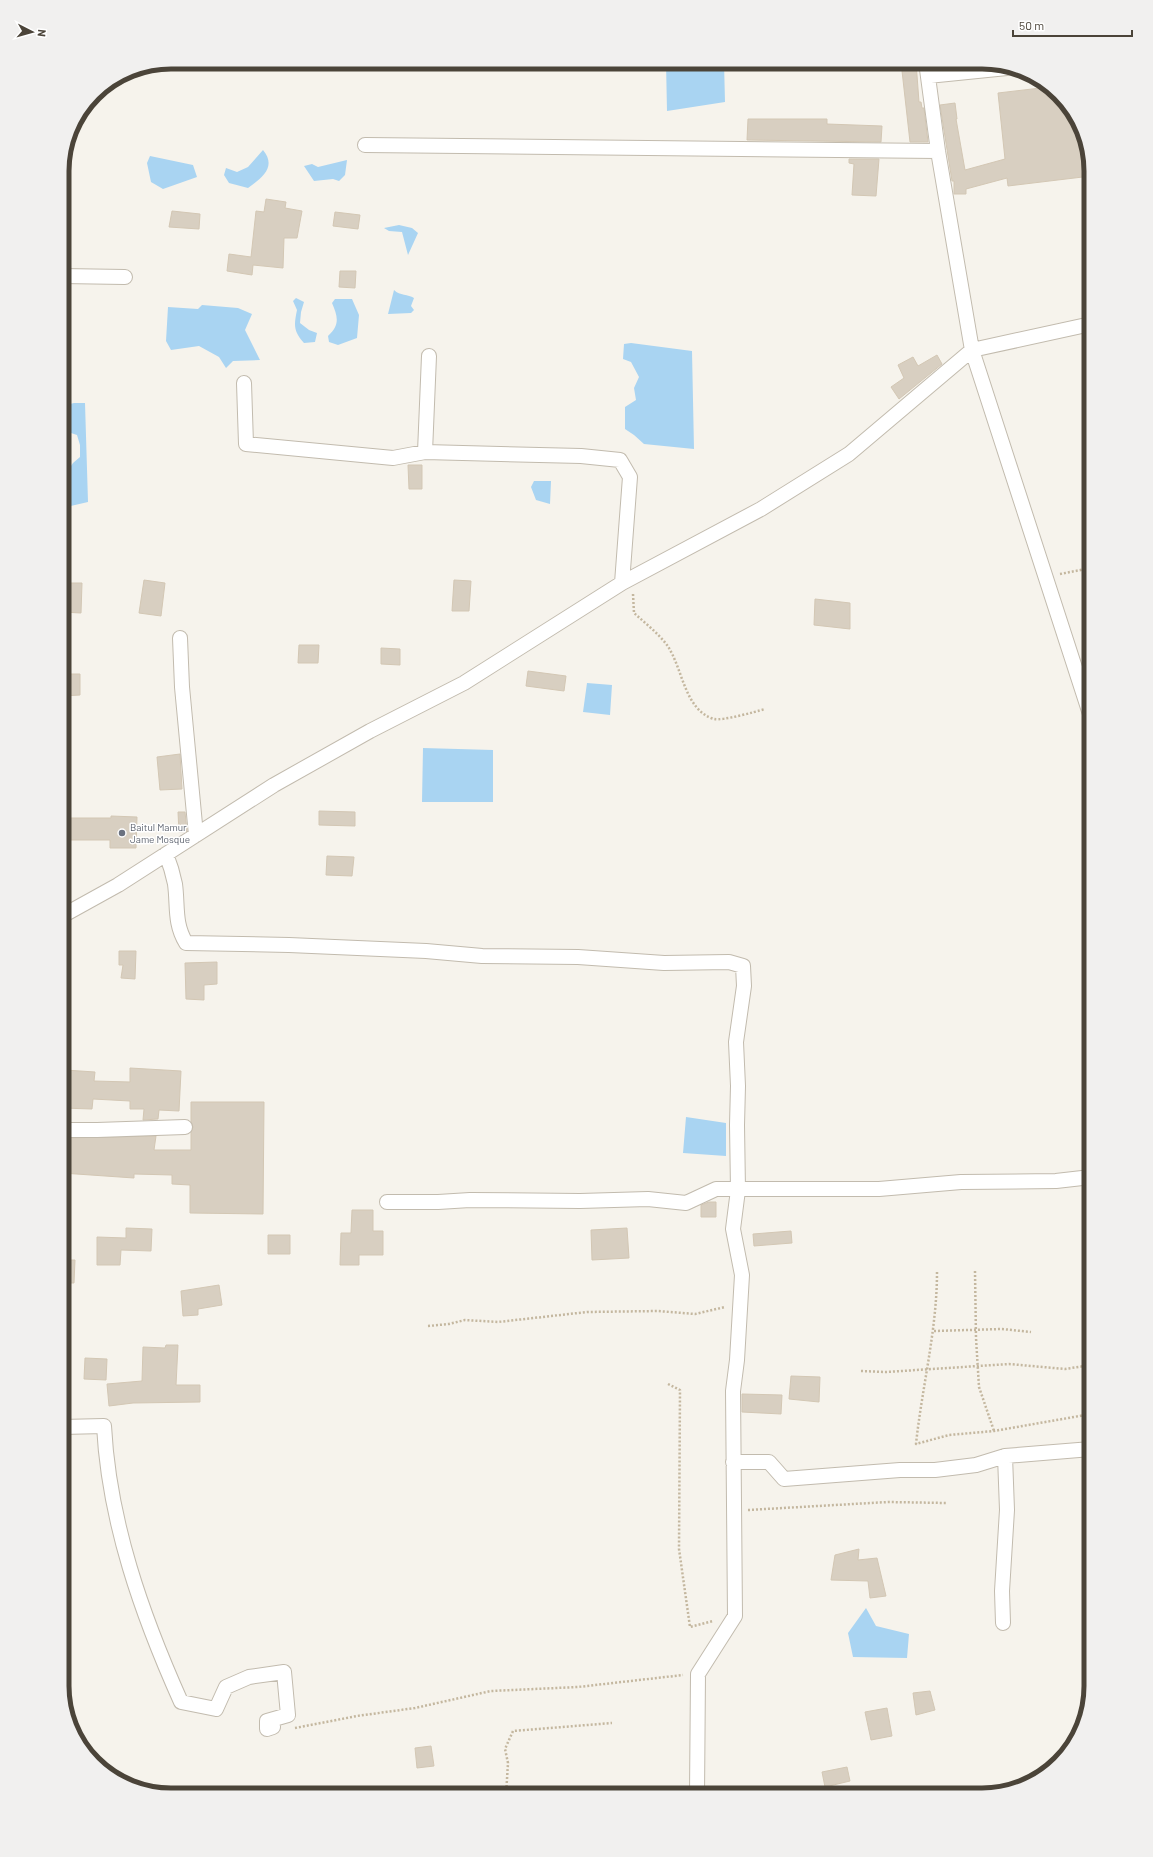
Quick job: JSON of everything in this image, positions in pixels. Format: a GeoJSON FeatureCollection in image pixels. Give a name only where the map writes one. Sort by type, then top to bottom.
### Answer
{"type":"FeatureCollection","features":[{"type":"Feature","properties":{"kind":"street"},"geometry":{"type":"LineString","coordinates":[[927,69],[938,151],[972,350],[1084,696]]}},
{"type":"Feature","properties":{"kind":"street"},"geometry":{"type":"LineString","coordinates":[[928,76],[992,69]]}},
{"type":"Feature","properties":{"kind":"street"},"geometry":{"type":"LineString","coordinates":[[365,145],[938,151]]}},
{"type":"Feature","properties":{"kind":"street"},"geometry":{"type":"LineString","coordinates":[[69,276],[125,277]]}},
{"type":"Feature","properties":{"kind":"street"},"geometry":{"type":"LineString","coordinates":[[69,912],[118,885],[274,785],[370,731],[464,683],[627,580],[761,509],[849,454],[972,350],[1084,326]]}},
{"type":"Feature","properties":{"kind":"street"},"geometry":{"type":"LineString","coordinates":[[425,452],[428,356]]}},
{"type":"Feature","properties":{"kind":"street"},"geometry":{"type":"LineString","coordinates":[[244,383],[246,444],[393,458],[425,452],[581,456],[620,460],[630,477],[627,580]]}},
{"type":"Feature","properties":{"kind":"street"},"geometry":{"type":"LineString","coordinates":[[180,638],[182,687],[196,835]]}},
{"type":"Feature","properties":{"kind":"street"},"geometry":{"type":"LineString","coordinates":[[166,854],[175,885],[179,931],[186,943],[289,945],[426,951],[482,956],[578,957],[664,963],[729,962],[743,966],[744,986],[736,1042],[738,1086],[738,1190],[733,1229],[742,1275],[737,1360],[733,1391],[735,1616],[698,1674],[698,1788]]}},
{"type":"Feature","properties":{"kind":"street"},"geometry":{"type":"LineString","coordinates":[[69,1130],[184,1128]]}},
{"type":"Feature","properties":{"kind":"street"},"geometry":{"type":"LineString","coordinates":[[387,1202],[438,1202],[470,1200],[580,1201],[648,1199],[686,1203],[716,1189],[879,1189],[961,1182],[1056,1181],[1084,1178]]}},
{"type":"Feature","properties":{"kind":"street"},"geometry":{"type":"LineString","coordinates":[[69,1427],[104,1426],[106,1462],[118,1527],[158,1650],[181,1702],[216,1709],[226,1687],[249,1677],[284,1672],[288,1715],[267,1721],[267,1729],[272,1727]]}},
{"type":"Feature","properties":{"kind":"street"},"geometry":{"type":"LineString","coordinates":[[733,1462],[769,1462],[784,1479],[900,1470],[935,1470],[976,1465],[1005,1456],[1084,1450]]}},
{"type":"Feature","properties":{"kind":"street"},"geometry":{"type":"LineString","coordinates":[[1002,1623],[1002,1591],[1007,1510],[1005,1456]]}},
{"type":"Feature","properties":{"kind":"path"},"geometry":{"type":"LineString","coordinates":[[1045,577],[1084,569]]}},
{"type":"Feature","properties":{"kind":"path"},"geometry":{"type":"LineString","coordinates":[[627,580],[634,613],[666,644],[676,660],[690,699],[698,711],[715,720],[765,709]]}},
{"type":"Feature","properties":{"kind":"path"},"geometry":{"type":"LineString","coordinates":[[975,1271],[976,1338],[979,1388],[994,1432]]}},
{"type":"Feature","properties":{"kind":"path"},"geometry":{"type":"LineString","coordinates":[[937,1272],[937,1298],[934,1331],[916,1444],[949,1435],[994,1432],[1084,1415]]}},
{"type":"Feature","properties":{"kind":"path"},"geometry":{"type":"LineString","coordinates":[[428,1326],[449,1324],[465,1320],[498,1322],[587,1312],[658,1311],[694,1314],[722,1308],[740,1307]]}},
{"type":"Feature","properties":{"kind":"path"},"geometry":{"type":"LineString","coordinates":[[934,1331],[1002,1329],[1031,1332]]}},
{"type":"Feature","properties":{"kind":"path"},"geometry":{"type":"LineString","coordinates":[[861,1371],[886,1372],[1009,1364],[1065,1369],[1084,1366]]}},
{"type":"Feature","properties":{"kind":"path"},"geometry":{"type":"LineString","coordinates":[[668,1384],[680,1390],[679,1549],[690,1627],[735,1616]]}},
{"type":"Feature","properties":{"kind":"path"},"geometry":{"type":"LineString","coordinates":[[734,1510],[758,1511],[888,1502],[947,1503]]}},
{"type":"Feature","properties":{"kind":"path"},"geometry":{"type":"LineString","coordinates":[[272,1727],[296,1728],[357,1716],[415,1708],[491,1691],[578,1687],[698,1674]]}},
{"type":"Feature","properties":{"kind":"path"},"geometry":{"type":"LineString","coordinates":[[506,1788],[508,1762],[506,1749],[513,1731],[612,1723]]}},
{"type":"Feature","properties":{"kind":"water"},"geometry":{"type":"Polygon","coordinates":[[[666,69],[724,69],[725,102],[667,111],[666,69]]]}},
{"type":"Feature","properties":{"kind":"water"},"geometry":{"type":"Polygon","coordinates":[[[263,150],[269,162],[263,176],[248,188],[229,183],[224,175],[226,168],[237,172],[248,167],[263,150]]]}},
{"type":"Feature","properties":{"kind":"water"},"geometry":{"type":"Polygon","coordinates":[[[150,156],[193,165],[197,177],[163,189],[151,182],[147,163],[150,156]]]}},
{"type":"Feature","properties":{"kind":"water"},"geometry":{"type":"Polygon","coordinates":[[[347,160],[345,175],[339,181],[333,179],[314,181],[304,166],[312,164],[318,167],[347,160]]]}},
{"type":"Feature","properties":{"kind":"water"},"geometry":{"type":"Polygon","coordinates":[[[399,225],[412,228],[418,233],[408,255],[402,232],[389,231],[384,228],[399,225]]]}},
{"type":"Feature","properties":{"kind":"water"},"geometry":{"type":"Polygon","coordinates":[[[394,290],[414,298],[411,306],[414,310],[411,313],[388,314],[394,290]]]}},
{"type":"Feature","properties":{"kind":"water"},"geometry":{"type":"Polygon","coordinates":[[[296,298],[304,302],[300,323],[309,330],[317,333],[315,342],[304,343],[296,331],[295,320],[297,310],[293,301],[296,298]]]}},
{"type":"Feature","properties":{"kind":"water"},"geometry":{"type":"Polygon","coordinates":[[[335,299],[352,299],[359,315],[357,338],[338,345],[329,342],[328,336],[335,328],[337,321],[332,303],[335,299]]]}},
{"type":"Feature","properties":{"kind":"water"},"geometry":{"type":"Polygon","coordinates":[[[202,305],[238,308],[252,314],[245,330],[260,360],[233,361],[226,368],[219,357],[199,346],[171,350],[166,341],[168,307],[198,309],[202,305]]]}},
{"type":"Feature","properties":{"kind":"water"},"geometry":{"type":"Polygon","coordinates":[[[631,343],[692,351],[694,449],[644,444],[625,429],[625,407],[636,400],[634,388],[639,377],[631,362],[623,359],[624,344],[631,343]]]}},
{"type":"Feature","properties":{"kind":"water"},"geometry":{"type":"Polygon","coordinates":[[[85,403],[88,502],[69,506],[69,469],[80,457],[80,445],[77,435],[69,432],[69,404],[85,403]]]}},
{"type":"Feature","properties":{"kind":"water"},"geometry":{"type":"Polygon","coordinates":[[[534,481],[551,481],[550,504],[536,500],[531,487],[534,481]]]}},
{"type":"Feature","properties":{"kind":"water"},"geometry":{"type":"Polygon","coordinates":[[[587,683],[612,685],[610,715],[583,712],[587,683]]]}},
{"type":"Feature","properties":{"kind":"water"},"geometry":{"type":"Polygon","coordinates":[[[423,748],[493,750],[493,802],[422,802],[423,748]]]}},
{"type":"Feature","properties":{"kind":"water"},"geometry":{"type":"Polygon","coordinates":[[[686,1117],[726,1123],[726,1156],[683,1153],[686,1117]]]}},
{"type":"Feature","properties":{"kind":"water"},"geometry":{"type":"Polygon","coordinates":[[[866,1608],[876,1626],[909,1634],[907,1658],[853,1657],[848,1633],[866,1608]]]}},
{"type":"Feature","properties":{"kind":"building"},"geometry":{"type":"Polygon","coordinates":[[[902,69],[917,69],[919,102],[921,102],[922,108],[924,108],[928,142],[910,142],[902,69]]]}},
{"type":"Feature","properties":{"kind":"building"},"geometry":{"type":"Polygon","coordinates":[[[1041,88],[1049,94],[1067,114],[1074,126],[1082,151],[1084,177],[1008,186],[1007,178],[966,189],[966,194],[954,194],[954,181],[952,181],[940,105],[955,103],[956,119],[965,170],[1005,159],[998,93],[1041,88]]]}},
{"type":"Feature","properties":{"kind":"building"},"geometry":{"type":"Polygon","coordinates":[[[748,119],[827,119],[827,124],[882,126],[881,142],[747,140],[748,119]]]}},
{"type":"Feature","properties":{"kind":"building"},"geometry":{"type":"Polygon","coordinates":[[[849,159],[879,159],[876,196],[852,195],[854,164],[849,163],[849,159]]]}},
{"type":"Feature","properties":{"kind":"building"},"geometry":{"type":"Polygon","coordinates":[[[266,199],[286,202],[285,208],[302,211],[297,238],[284,238],[283,268],[253,265],[252,275],[227,271],[229,254],[251,257],[256,211],[264,212],[266,199]]]}},
{"type":"Feature","properties":{"kind":"building"},"geometry":{"type":"Polygon","coordinates":[[[172,211],[200,214],[199,229],[169,227],[172,211]]]}},
{"type":"Feature","properties":{"kind":"building"},"geometry":{"type":"Polygon","coordinates":[[[335,212],[360,215],[358,229],[333,226],[335,212]]]}},
{"type":"Feature","properties":{"kind":"building"},"geometry":{"type":"Polygon","coordinates":[[[340,271],[356,271],[355,288],[339,287],[340,271]]]}},
{"type":"Feature","properties":{"kind":"building"},"geometry":{"type":"Polygon","coordinates":[[[937,355],[942,364],[899,399],[891,387],[904,378],[898,365],[913,357],[918,366],[937,355]]]}},
{"type":"Feature","properties":{"kind":"building"},"geometry":{"type":"Polygon","coordinates":[[[408,465],[422,465],[422,489],[409,489],[408,465]]]}},
{"type":"Feature","properties":{"kind":"building"},"geometry":{"type":"Polygon","coordinates":[[[144,580],[165,583],[161,616],[139,613],[144,580]]]}},
{"type":"Feature","properties":{"kind":"building"},"geometry":{"type":"Polygon","coordinates":[[[454,580],[471,581],[469,611],[452,611],[454,580]]]}},
{"type":"Feature","properties":{"kind":"building"},"geometry":{"type":"Polygon","coordinates":[[[69,583],[82,583],[81,613],[69,612],[69,583]]]}},
{"type":"Feature","properties":{"kind":"building"},"geometry":{"type":"Polygon","coordinates":[[[815,599],[850,603],[850,629],[814,625],[815,599]]]}},
{"type":"Feature","properties":{"kind":"building"},"geometry":{"type":"Polygon","coordinates":[[[299,645],[319,645],[318,663],[298,663],[299,645]]]}},
{"type":"Feature","properties":{"kind":"building"},"geometry":{"type":"Polygon","coordinates":[[[381,648],[400,649],[400,665],[381,664],[381,648]]]}},
{"type":"Feature","properties":{"kind":"building"},"geometry":{"type":"Polygon","coordinates":[[[528,671],[566,676],[564,691],[526,686],[528,671]]]}},
{"type":"Feature","properties":{"kind":"building"},"geometry":{"type":"Polygon","coordinates":[[[69,674],[80,674],[80,695],[69,696],[69,674]]]}},
{"type":"Feature","properties":{"kind":"building"},"geometry":{"type":"Polygon","coordinates":[[[180,754],[182,789],[160,790],[157,757],[180,754]]]}},
{"type":"Feature","properties":{"kind":"building"},"geometry":{"type":"Polygon","coordinates":[[[319,811],[355,812],[355,826],[319,825],[319,811]]]}},
{"type":"Feature","properties":{"kind":"building"},"geometry":{"type":"Polygon","coordinates":[[[178,812],[185,812],[187,831],[185,832],[179,832],[178,812]]]}},
{"type":"Feature","properties":{"kind":"building"},"geometry":{"type":"Polygon","coordinates":[[[111,816],[137,817],[136,848],[110,848],[110,840],[69,840],[69,818],[111,818],[111,816]]]}},
{"type":"Feature","properties":{"kind":"building"},"geometry":{"type":"Polygon","coordinates":[[[327,856],[354,857],[352,876],[326,875],[327,856]]]}},
{"type":"Feature","properties":{"kind":"building"},"geometry":{"type":"Polygon","coordinates":[[[119,951],[136,951],[135,979],[121,978],[123,965],[119,965],[119,951]]]}},
{"type":"Feature","properties":{"kind":"building"},"geometry":{"type":"Polygon","coordinates":[[[217,962],[217,984],[204,985],[204,1000],[186,999],[185,963],[217,962]]]}},
{"type":"Feature","properties":{"kind":"building"},"geometry":{"type":"Polygon","coordinates":[[[130,1068],[181,1071],[179,1111],[159,1110],[158,1119],[143,1120],[144,1109],[130,1109],[130,1101],[93,1099],[92,1109],[69,1108],[69,1070],[95,1072],[94,1081],[130,1082],[130,1068]]]}},
{"type":"Feature","properties":{"kind":"building"},"geometry":{"type":"Polygon","coordinates":[[[191,1102],[264,1102],[263,1214],[190,1213],[190,1185],[172,1184],[172,1175],[134,1174],[134,1178],[69,1173],[69,1138],[156,1136],[154,1150],[191,1150],[191,1133],[193,1127],[191,1121],[191,1102]]]}},
{"type":"Feature","properties":{"kind":"building"},"geometry":{"type":"Polygon","coordinates":[[[709,1202],[716,1202],[716,1217],[701,1217],[701,1205],[709,1202]]]}},
{"type":"Feature","properties":{"kind":"building"},"geometry":{"type":"Polygon","coordinates":[[[352,1210],[373,1210],[373,1231],[383,1231],[383,1255],[359,1255],[359,1265],[340,1265],[341,1233],[351,1233],[352,1210]]]}},
{"type":"Feature","properties":{"kind":"building"},"geometry":{"type":"Polygon","coordinates":[[[126,1228],[152,1229],[151,1251],[121,1250],[120,1265],[97,1265],[97,1237],[126,1238],[126,1228]]]}},
{"type":"Feature","properties":{"kind":"building"},"geometry":{"type":"Polygon","coordinates":[[[627,1228],[629,1258],[592,1260],[591,1230],[627,1228]]]}},
{"type":"Feature","properties":{"kind":"building"},"geometry":{"type":"Polygon","coordinates":[[[791,1231],[792,1243],[754,1246],[753,1234],[791,1231]]]}},
{"type":"Feature","properties":{"kind":"building"},"geometry":{"type":"Polygon","coordinates":[[[268,1235],[290,1235],[290,1254],[268,1254],[268,1235]]]}},
{"type":"Feature","properties":{"kind":"building"},"geometry":{"type":"Polygon","coordinates":[[[69,1260],[75,1260],[74,1283],[69,1283],[69,1260]]]}},
{"type":"Feature","properties":{"kind":"building"},"geometry":{"type":"Polygon","coordinates":[[[219,1285],[222,1305],[198,1309],[198,1315],[183,1316],[181,1291],[219,1285]]]}},
{"type":"Feature","properties":{"kind":"building"},"geometry":{"type":"Polygon","coordinates":[[[166,1345],[178,1345],[176,1385],[200,1385],[200,1402],[133,1403],[109,1406],[107,1384],[142,1381],[143,1347],[165,1348],[166,1345]]]}},
{"type":"Feature","properties":{"kind":"building"},"geometry":{"type":"Polygon","coordinates":[[[85,1358],[107,1359],[106,1380],[84,1379],[85,1358]]]}},
{"type":"Feature","properties":{"kind":"building"},"geometry":{"type":"Polygon","coordinates":[[[791,1376],[820,1377],[819,1402],[789,1399],[791,1376]]]}},
{"type":"Feature","properties":{"kind":"building"},"geometry":{"type":"Polygon","coordinates":[[[742,1394],[782,1395],[781,1414],[742,1412],[742,1394]]]}},
{"type":"Feature","properties":{"kind":"building"},"geometry":{"type":"Polygon","coordinates":[[[859,1549],[858,1560],[877,1558],[886,1596],[870,1598],[868,1581],[831,1580],[835,1555],[859,1549]]]}},
{"type":"Feature","properties":{"kind":"building"},"geometry":{"type":"Polygon","coordinates":[[[930,1691],[935,1710],[916,1715],[913,1693],[930,1691]]]}},
{"type":"Feature","properties":{"kind":"building"},"geometry":{"type":"Polygon","coordinates":[[[887,1708],[892,1736],[871,1740],[865,1712],[887,1708]]]}},
{"type":"Feature","properties":{"kind":"building"},"geometry":{"type":"Polygon","coordinates":[[[431,1746],[434,1766],[417,1768],[415,1748],[431,1746]]]}},
{"type":"Feature","properties":{"kind":"building"},"geometry":{"type":"Polygon","coordinates":[[[847,1767],[850,1781],[825,1787],[822,1772],[847,1767]]]}},
{"type":"Feature","properties":{"kind":"place","name":"Baitul Mamur Jame Mosque"},"geometry":{"type":"Point","coordinates":[122,833]}}]}
